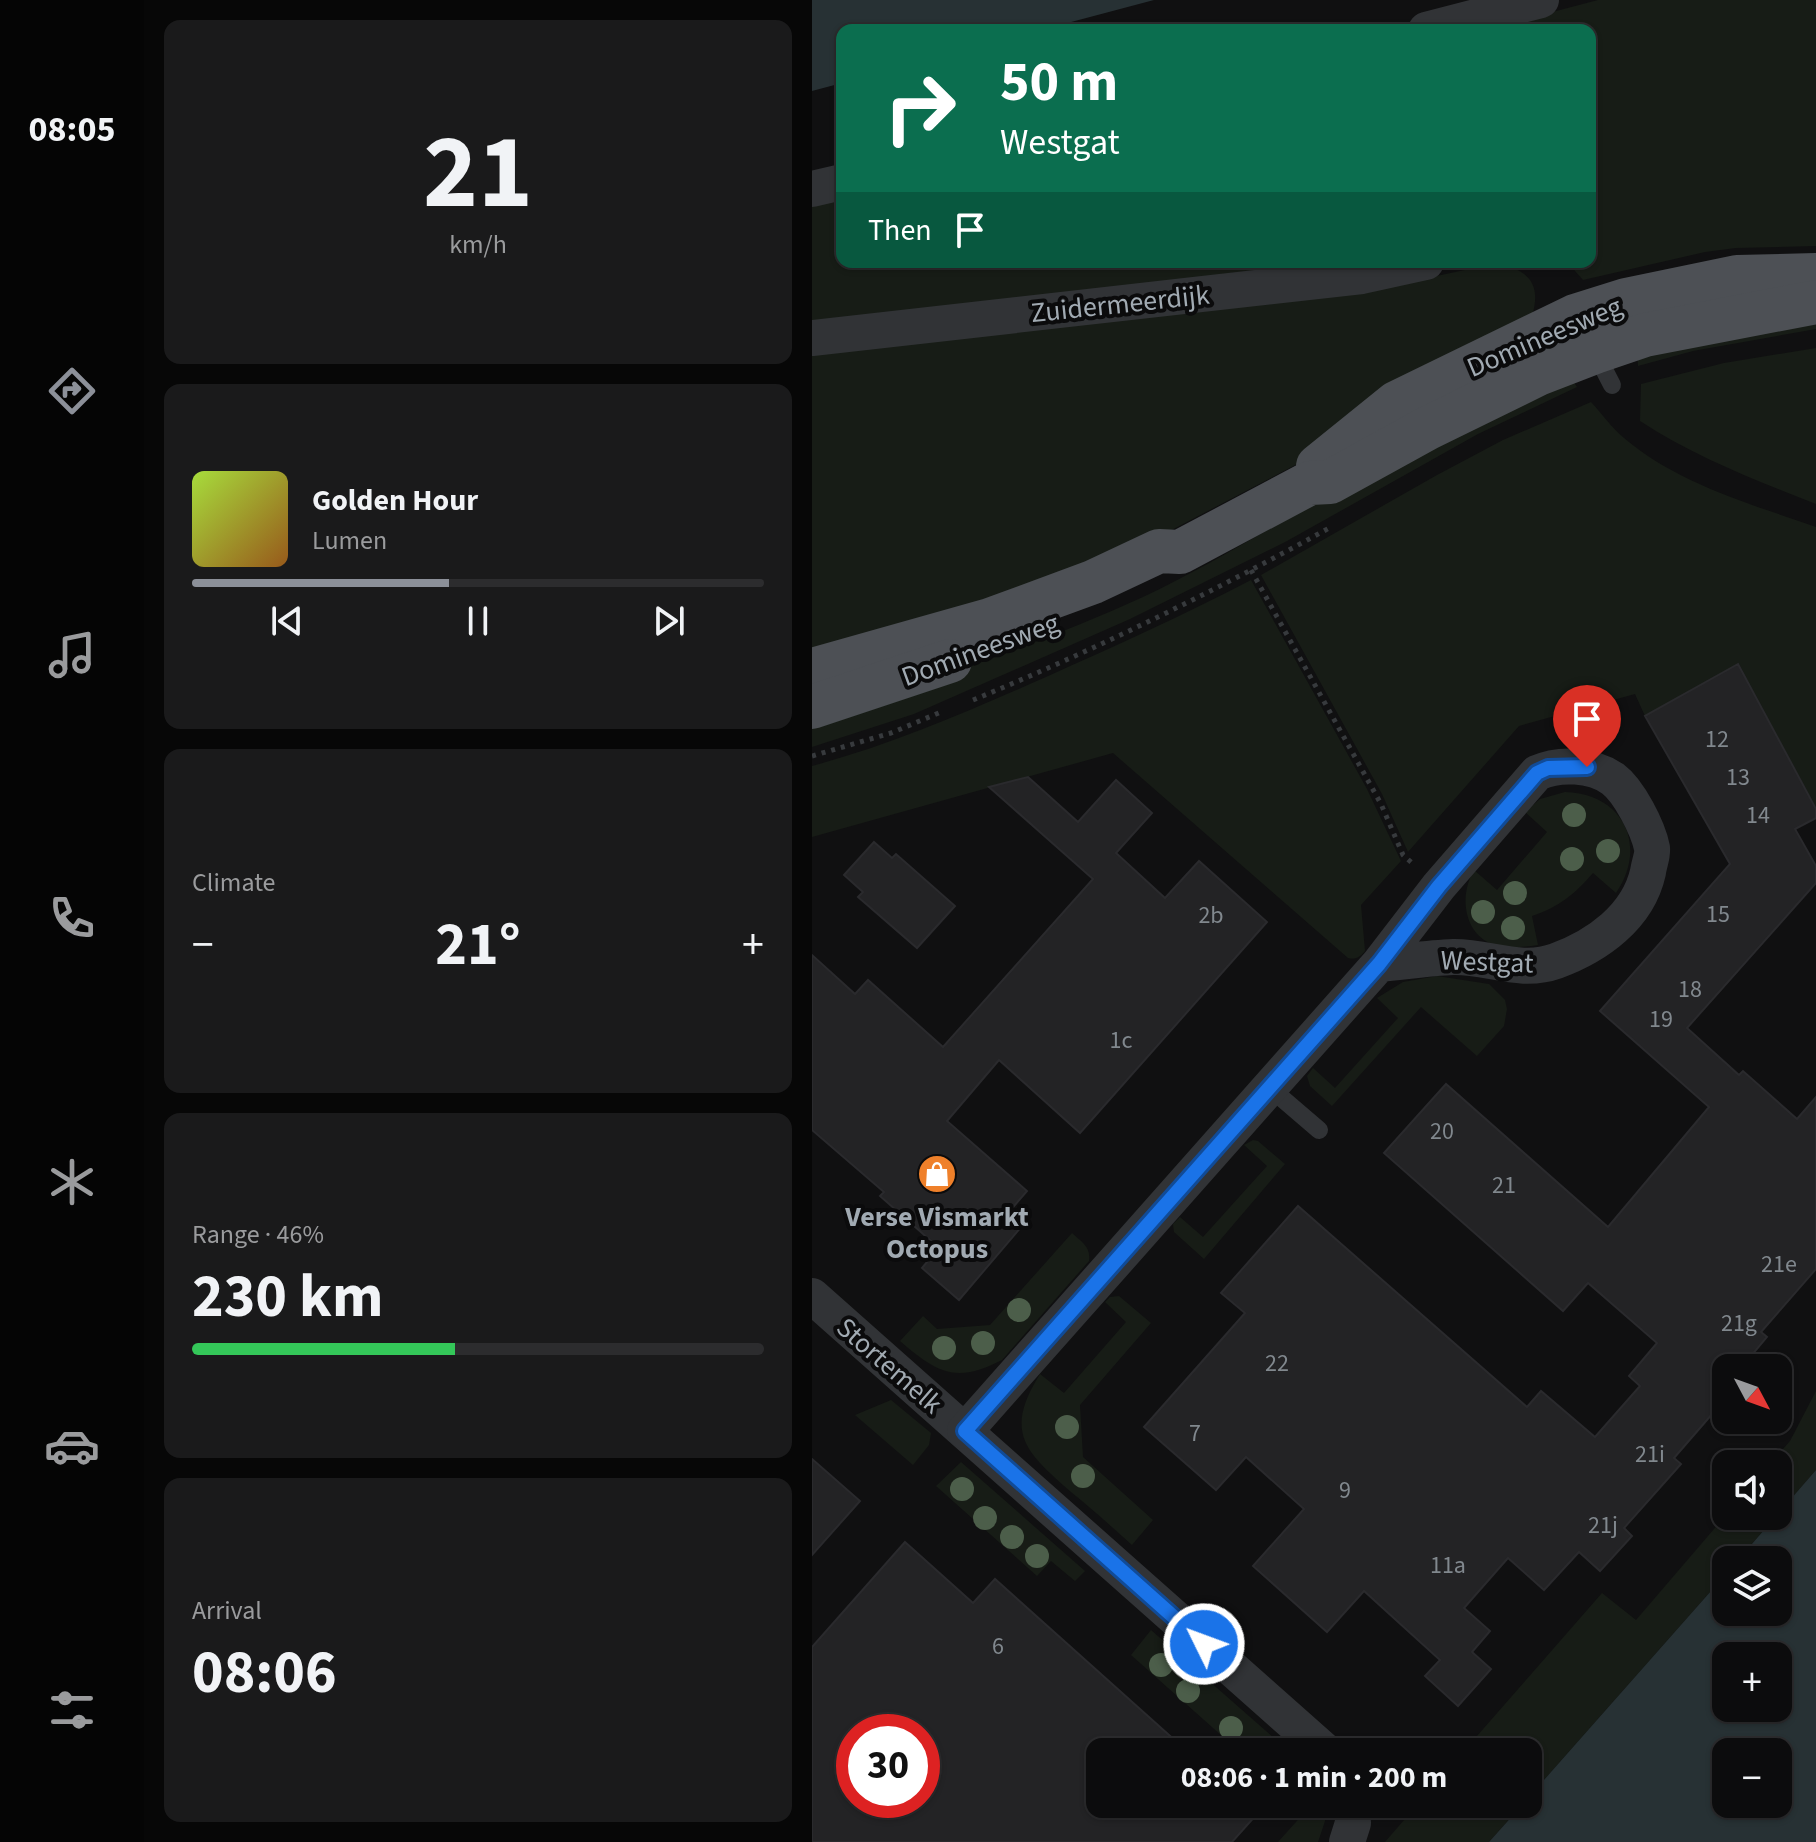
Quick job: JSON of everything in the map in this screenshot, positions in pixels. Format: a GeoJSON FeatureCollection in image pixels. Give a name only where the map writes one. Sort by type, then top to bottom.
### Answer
{"type":"FeatureCollection","features":[{"type":"Feature","properties":{"kind":"main road","name":"Domineesweg"},"geometry":{"type":"LineString","coordinates":[[1310,483],[1318,465],[1396,403],[1575,316],[1626,300],[1737,277],[1816,275]]}},
{"type":"Feature","properties":{"kind":"main road","name":"Domineesweg"},"geometry":{"type":"LineString","coordinates":[[812,670],[990,620],[1093,582],[1159,551],[1180,552],[1310,483],[1330,482],[1451,416],[1538,374],[1603,368],[1645,335],[1816,302]]}},
{"type":"Feature","properties":{"kind":"main road","name":"Domineesweg"},"geometry":{"type":"LineString","coordinates":[[812,707],[985,649],[1108,600],[1170,571],[1180,552]]}},
{"type":"Feature","properties":{"kind":"street"},"geometry":{"type":"LineString","coordinates":[[1449,24],[1541,0]]}},
{"type":"Feature","properties":{"kind":"street"},"geometry":{"type":"LineString","coordinates":[[812,189],[836,183]]}},
{"type":"Feature","properties":{"kind":"street","name":"Zuidermeerdijk"},"geometry":{"type":"LineString","coordinates":[[812,338],[1362,276],[1399,268]]}},
{"type":"Feature","properties":{"kind":"street","name":"Westgat"},"geometry":{"type":"LineString","coordinates":[[965,1431],[1379,964],[1439,886],[1537,773],[1548,768],[1587,767],[1614,780],[1641,816],[1652,850],[1644,890],[1618,925],[1595,944],[1553,962],[1517,967],[1455,957],[1379,964]]}},
{"type":"Feature","properties":{"kind":"street","name":"Stortemelk"},"geometry":{"type":"LineString","coordinates":[[812,1296],[1310,1738]]}},
{"type":"Feature","properties":{"kind":"street"},"geometry":{"type":"LineString","coordinates":[[1347,1842],[1353,1818]]}},
{"type":"Feature","properties":{"kind":"lane"},"geometry":{"type":"LineString","coordinates":[[1270,1088],[1319,1130]]}},
{"type":"Feature","properties":{"kind":"path"},"geometry":{"type":"LineString","coordinates":[[1251,570],[1381,804],[1403,855]]}},
{"type":"Feature","properties":{"kind":"shaded area"},"geometry":{"type":"Polygon","coordinates":[[[812,0],[1154,0],[1064,24],[836,24],[836,85],[812,91],[812,0]]]}},
{"type":"Feature","properties":{"kind":"shaded area"},"geometry":{"type":"Polygon","coordinates":[[[1598,0],[1816,0],[1816,246],[1705,252],[1583,280],[1572,268],[1596,268],[1596,24],[1507,24],[1598,0]]]}},
{"type":"Feature","properties":{"kind":"shaded area"},"geometry":{"type":"Polygon","coordinates":[[[836,200],[836,268],[1329,268],[812,326],[812,206],[836,200]]]}},
{"type":"Feature","properties":{"kind":"shaded area"},"geometry":{"type":"Polygon","coordinates":[[[1474,268],[1512,268],[1530,280],[1535,305],[1532,316],[1322,451],[1084,576],[812,656],[812,351],[1381,288],[1474,268]]]}},
{"type":"Feature","properties":{"kind":"shaded area"},"geometry":{"type":"Polygon","coordinates":[[[1816,310],[1816,329],[1693,351],[1638,366],[1637,350],[1816,310]]]}},
{"type":"Feature","properties":{"kind":"shaded area"},"geometry":{"type":"Polygon","coordinates":[[[1816,348],[1816,504],[1704,457],[1640,421],[1641,384],[1724,363],[1816,348]]]}},
{"type":"Feature","properties":{"kind":"shaded area"},"geometry":{"type":"Polygon","coordinates":[[[1567,372],[1577,387],[1478,434],[1287,541],[1130,619],[914,714],[812,747],[812,718],[979,663],[1143,597],[1315,503],[1567,372]]]}},
{"type":"Feature","properties":{"kind":"shaded area"},"geometry":{"type":"Polygon","coordinates":[[[1591,402],[1624,438],[1668,468],[1741,501],[1816,527],[1816,808],[1739,664],[1645,716],[1635,694],[1519,726],[1408,852],[1382,794],[1261,575],[1503,440],[1591,402]]]}},
{"type":"Feature","properties":{"kind":"shaded area"},"geometry":{"type":"Polygon","coordinates":[[[1251,580],[1367,789],[1401,861],[1361,905],[1365,951],[1358,958],[1348,958],[1113,753],[812,837],[812,766],[902,737],[988,702],[1149,630],[1251,580]]]}},
{"type":"Feature","properties":{"kind":"shaded area"},"geometry":{"type":"Polygon","coordinates":[[[1565,792],[1602,801],[1615,812],[1629,840],[1630,857],[1626,875],[1616,893],[1593,873],[1566,899],[1532,916],[1538,945],[1510,947],[1484,940],[1470,923],[1467,913],[1466,891],[1474,870],[1497,890],[1547,832],[1525,812],[1540,799],[1565,792]]]}},
{"type":"Feature","properties":{"kind":"shaded area"},"geometry":{"type":"Polygon","coordinates":[[[1437,976],[1489,984],[1505,1000],[1504,1026],[1477,1056],[1421,1007],[1332,1106],[1310,1086],[1307,1076],[1313,1068],[1335,1088],[1398,1018],[1377,998],[1403,982],[1437,976]]]}},
{"type":"Feature","properties":{"kind":"shaded area"},"geometry":{"type":"Polygon","coordinates":[[[1253,1140],[1285,1164],[1204,1259],[1174,1232],[1173,1224],[1180,1217],[1203,1237],[1267,1166],[1244,1145],[1253,1140]]]}},
{"type":"Feature","properties":{"kind":"shaded area"},"geometry":{"type":"Polygon","coordinates":[[[1072,1233],[1087,1248],[1089,1261],[1002,1360],[972,1372],[948,1372],[925,1361],[900,1341],[923,1316],[937,1329],[990,1325],[1072,1233]]]}},
{"type":"Feature","properties":{"kind":"shaded area"},"geometry":{"type":"Polygon","coordinates":[[[1119,1296],[1151,1323],[1080,1405],[1083,1457],[1153,1520],[1132,1545],[1042,1465],[1025,1440],[1022,1427],[1029,1394],[1040,1374],[1064,1393],[1126,1322],[1105,1302],[1110,1297],[1119,1296]]]}},
{"type":"Feature","properties":{"kind":"shaded area"},"geometry":{"type":"Polygon","coordinates":[[[1816,1391],[1816,1470],[1792,1498],[1792,1450],[1782,1450],[1816,1391]]]}},
{"type":"Feature","properties":{"kind":"shaded area"},"geometry":{"type":"Polygon","coordinates":[[[891,1400],[931,1433],[929,1445],[913,1465],[855,1415],[891,1400]]]}},
{"type":"Feature","properties":{"kind":"shaded area"},"geometry":{"type":"Polygon","coordinates":[[[961,1462],[1085,1571],[1075,1581],[1051,1561],[1037,1576],[936,1486],[961,1462]]]}},
{"type":"Feature","properties":{"kind":"shaded area"},"geometry":{"type":"Polygon","coordinates":[[[1816,1470],[1816,1842],[1489,1842],[1510,1818],[1542,1818],[1542,1782],[1712,1590],[1712,1626],[1792,1626],[1792,1546],[1750,1546],[1764,1530],[1792,1530],[1792,1498],[1816,1470]]]}},
{"type":"Feature","properties":{"kind":"shaded area"},"geometry":{"type":"Polygon","coordinates":[[[1713,1530],[1764,1530],[1750,1546],[1712,1546],[1712,1590],[1542,1782],[1542,1738],[1475,1738],[1602,1593],[1636,1620],[1713,1530]]]}},
{"type":"Feature","properties":{"kind":"shaded area"},"geometry":{"type":"Polygon","coordinates":[[[1151,1630],[1274,1738],[1224,1738],[1131,1655],[1151,1630]]]}},
{"type":"Feature","properties":{"kind":"shaded area"},"geometry":{"type":"Polygon","coordinates":[[[1300,1818],[1325,1818],[1318,1842],[1278,1842],[1300,1818]]]}},
{"type":"Feature","properties":{"kind":"shaded area"},"geometry":{"type":"Polygon","coordinates":[[[1406,1818],[1510,1818],[1489,1842],[1385,1842],[1406,1818]]]}},
{"type":"Feature","properties":{"kind":"building"},"geometry":{"type":"Polygon","coordinates":[[[1738,664],[1816,809],[1816,818],[1795,829],[1816,866],[1816,883],[1687,1028],[1739,1075],[1743,1071],[1797,1119],[1816,1097],[1816,1269],[1761,1332],[1767,1337],[1753,1354],[1712,1354],[1712,1414],[1674,1458],[1681,1464],[1624,1528],[1632,1536],[1600,1571],[1579,1552],[1544,1590],[1508,1558],[1464,1608],[1490,1631],[1472,1652],[1491,1669],[1458,1706],[1425,1676],[1440,1660],[1364,1591],[1327,1632],[1253,1566],[1304,1509],[1246,1457],[1216,1490],[1144,1427],[1245,1313],[1221,1293],[1298,1206],[1527,1407],[1541,1391],[1595,1437],[1640,1386],[1629,1376],[1657,1343],[1588,1283],[1563,1311],[1384,1153],[1446,1084],[1608,1227],[1709,1107],[1600,1011],[1730,864],[1645,716],[1738,664]]]}},
{"type":"Feature","properties":{"kind":"building"},"geometry":{"type":"Polygon","coordinates":[[[1028,777],[1078,822],[1116,780],[1152,813],[1116,853],[1165,898],[1199,861],[1267,922],[1080,1133],[999,1060],[947,1121],[1027,1191],[1008,1213],[1022,1226],[959,1300],[922,1268],[939,1248],[880,1196],[884,1192],[812,1130],[812,955],[855,994],[868,980],[943,1047],[1093,879],[989,787],[1028,777]]]}},
{"type":"Feature","properties":{"kind":"building"},"geometry":{"type":"Polygon","coordinates":[[[874,842],[892,858],[896,854],[955,906],[917,948],[858,897],[863,892],[844,875],[874,842]]]}},
{"type":"Feature","properties":{"kind":"building"},"geometry":{"type":"Polygon","coordinates":[[[812,1459],[860,1501],[812,1555],[812,1459]]]}},
{"type":"Feature","properties":{"kind":"building"},"geometry":{"type":"Polygon","coordinates":[[[905,1542],[973,1603],[995,1579],[1172,1738],[1086,1738],[1086,1818],[1253,1818],[1232,1842],[812,1842],[812,1647],[905,1542]]]}},
{"type":"Feature","properties":{"kind":"place","name":"Verse Vismarkt Octopus"},"geometry":{"type":"Point","coordinates":[937,1174]}},
{"type":"Feature","properties":{"kind":"route"},"geometry":{"type":"LineString","coordinates":[[1204,1644],[965,1431],[1379,964],[1439,886],[1537,773],[1548,768],[1587,767]]}}]}
